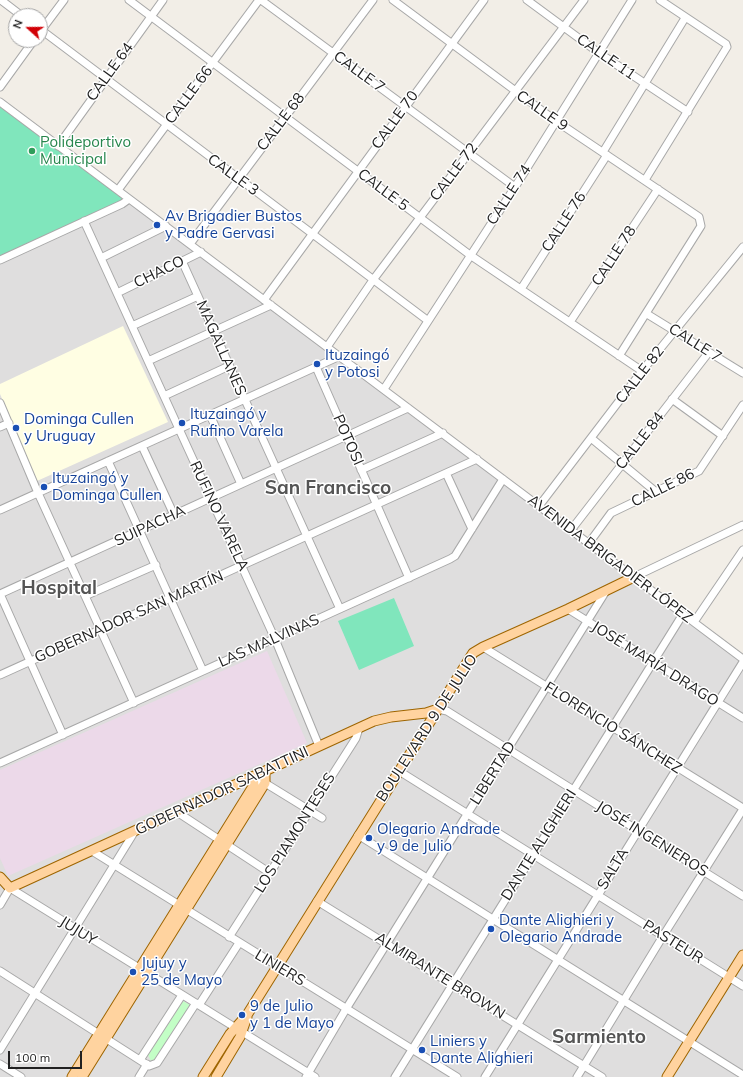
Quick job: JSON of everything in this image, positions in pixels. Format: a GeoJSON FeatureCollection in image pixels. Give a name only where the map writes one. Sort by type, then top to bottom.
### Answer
{"type":"FeatureCollection","features":[{"type":"Feature","properties":{"kind":"main road","name":"BOULEVARD 9 DE JULIO"},"geometry":{"type":"LineString","coordinates":[[216,1077],[247,1015],[473,653],[483,647],[568,610],[634,577]]}},
{"type":"Feature","properties":{"kind":"main road","name":"GOBERNADOR SABATTINI"},"geometry":{"type":"LineString","coordinates":[[10,888],[177,812],[254,780],[265,772],[359,728],[383,718],[426,713],[438,709]]}},
{"type":"Feature","properties":{"kind":"main road"},"geometry":{"type":"LineString","coordinates":[[82,1077],[103,1036],[222,843],[265,783],[265,772]]}},
{"type":"Feature","properties":{"kind":"main road"},"geometry":{"type":"LineString","coordinates":[[222,843],[254,780]]}},
{"type":"Feature","properties":{"kind":"main road"},"geometry":{"type":"LineString","coordinates":[[0,877],[10,888]]}},
{"type":"Feature","properties":{"kind":"main road"},"geometry":{"type":"LineString","coordinates":[[667,1077],[743,955]]}},
{"type":"Feature","properties":{"kind":"main road","name":"BOULEVARD 9 DE JULIO"},"geometry":{"type":"LineString","coordinates":[[203,1077],[239,1030]]}},
{"type":"Feature","properties":{"kind":"main road"},"geometry":{"type":"LineString","coordinates":[[72,1077],[103,1036]]}},
{"type":"Feature","properties":{"kind":"street"},"geometry":{"type":"LineString","coordinates":[[0,0],[11,8]]}},
{"type":"Feature","properties":{"kind":"street"},"geometry":{"type":"LineString","coordinates":[[48,20],[64,0]]}},
{"type":"Feature","properties":{"kind":"street","name":"CALLE 5"},"geometry":{"type":"LineString","coordinates":[[129,0],[470,255],[642,371]]}},
{"type":"Feature","properties":{"kind":"street","name":"CALLE 64"},"geometry":{"type":"LineString","coordinates":[[58,146],[163,0]]}},
{"type":"Feature","properties":{"kind":"street","name":"CALLE 7"},"geometry":{"type":"LineString","coordinates":[[260,0],[516,187]]}},
{"type":"Feature","properties":{"kind":"street","name":"CALLE 66"},"geometry":{"type":"LineString","coordinates":[[118,190],[260,0]]}},
{"type":"Feature","properties":{"kind":"street","name":"CALLE 68"},"geometry":{"type":"LineString","coordinates":[[190,244],[373,0]]}},
{"type":"Feature","properties":{"kind":"street","name":"CALLE 9"},"geometry":{"type":"LineString","coordinates":[[393,0],[556,121],[699,217],[701,226],[647,314]]}},
{"type":"Feature","properties":{"kind":"street","name":"CALLE 70"},"geometry":{"type":"LineString","coordinates":[[264,300],[484,0]]}},
{"type":"Feature","properties":{"kind":"street","name":"CALLE 11"},"geometry":{"type":"LineString","coordinates":[[527,0],[599,53],[688,112]]}},
{"type":"Feature","properties":{"kind":"street","name":"CALLE 72"},"geometry":{"type":"LineString","coordinates":[[327,347],[373,280],[584,0]]}},
{"type":"Feature","properties":{"kind":"street","name":"CALLE 74"},"geometry":{"type":"LineString","coordinates":[[384,389],[427,320],[516,187],[632,0]]}},
{"type":"Feature","properties":{"kind":"street"},"geometry":{"type":"LineString","coordinates":[[645,180],[727,47],[726,44],[660,0]]}},
{"type":"Feature","properties":{"kind":"street","name":"CALLE 76"},"geometry":{"type":"LineString","coordinates":[[521,289],[605,154],[685,18]]}},
{"type":"Feature","properties":{"kind":"street","name":"CALLE 3"},"geometry":{"type":"LineString","coordinates":[[48,36],[427,320]]}},
{"type":"Feature","properties":{"kind":"street"},"geometry":{"type":"LineString","coordinates":[[0,87],[28,48]]}},
{"type":"Feature","properties":{"kind":"street","name":"AVENIDA BRIGADIER LÓPEZ"},"geometry":{"type":"LineString","coordinates":[[0,102],[443,433],[743,660]]}},
{"type":"Feature","properties":{"kind":"street","name":"CALLE 78"},"geometry":{"type":"LineString","coordinates":[[570,322],[658,189]]}},
{"type":"Feature","properties":{"kind":"street"},"geometry":{"type":"LineString","coordinates":[[0,260],[84,222],[122,204],[129,199]]}},
{"type":"Feature","properties":{"kind":"street","name":"RUFINO VARELA"},"geometry":{"type":"LineString","coordinates":[[84,222],[275,639],[319,746]]}},
{"type":"Feature","properties":{"kind":"street"},"geometry":{"type":"LineString","coordinates":[[101,258],[166,226]]}},
{"type":"Feature","properties":{"kind":"street","name":"CALLE 82"},"geometry":{"type":"LineString","coordinates":[[539,506],[642,371],[743,247]]}},
{"type":"Feature","properties":{"kind":"street","name":"CHACO"},"geometry":{"type":"LineString","coordinates":[[117,293],[201,252]]}},
{"type":"Feature","properties":{"kind":"street","name":"MAGALLANES"},"geometry":{"type":"LineString","coordinates":[[182,261],[340,609]]}},
{"type":"Feature","properties":{"kind":"street"},"geometry":{"type":"LineString","coordinates":[[132,326],[198,296]]}},
{"type":"Feature","properties":{"kind":"street"},"geometry":{"type":"LineString","coordinates":[[148,361],[271,305]]}},
{"type":"Feature","properties":{"kind":"street"},"geometry":{"type":"LineString","coordinates":[[619,356],[647,314]]}},
{"type":"Feature","properties":{"kind":"street","name":"CALLE 7"},"geometry":{"type":"LineString","coordinates":[[647,314],[743,373]]}},
{"type":"Feature","properties":{"kind":"street","name":"CALLE 84"},"geometry":{"type":"LineString","coordinates":[[571,530],[709,352]]}},
{"type":"Feature","properties":{"kind":"street"},"geometry":{"type":"LineString","coordinates":[[0,510],[340,356]]}},
{"type":"Feature","properties":{"kind":"street"},"geometry":{"type":"LineString","coordinates":[[164,396],[229,366]]}},
{"type":"Feature","properties":{"kind":"street","name":"POTOSI"},"geometry":{"type":"LineString","coordinates":[[316,367],[409,578]]}},
{"type":"Feature","properties":{"kind":"street"},"geometry":{"type":"LineString","coordinates":[[672,399],[722,436]]}},
{"type":"Feature","properties":{"kind":"street"},"geometry":{"type":"LineString","coordinates":[[0,403],[38,493],[134,703]]}},
{"type":"Feature","properties":{"kind":"street","name":"CALLE 86"},"geometry":{"type":"LineString","coordinates":[[589,543],[611,513],[699,471],[743,404]]}},
{"type":"Feature","properties":{"kind":"street","name":"SUIPACHA"},"geometry":{"type":"LineString","coordinates":[[0,594],[408,408]]}},
{"type":"Feature","properties":{"kind":"street"},"geometry":{"type":"LineString","coordinates":[[210,415],[241,484]]}},
{"type":"Feature","properties":{"kind":"street"},"geometry":{"type":"LineString","coordinates":[[0,427],[9,423]]}},
{"type":"Feature","properties":{"kind":"street"},"geometry":{"type":"LineString","coordinates":[[361,470],[443,433]]}},
{"type":"Feature","properties":{"kind":"street"},"geometry":{"type":"LineString","coordinates":[[591,438],[656,492]]}},
{"type":"Feature","properties":{"kind":"street"},"geometry":{"type":"LineString","coordinates":[[142,446],[174,515]]}},
{"type":"Feature","properties":{"kind":"street","name":"GOBERNADOR SAN MARTÍN"},"geometry":{"type":"LineString","coordinates":[[0,675],[477,459]]}},
{"type":"Feature","properties":{"kind":"street"},"geometry":{"type":"LineString","coordinates":[[108,461],[203,672]]}},
{"type":"Feature","properties":{"kind":"street"},"geometry":{"type":"LineString","coordinates":[[446,473],[472,529]]}},
{"type":"Feature","properties":{"kind":"street","name":"LAS MALVINAS"},"geometry":{"type":"LineString","coordinates":[[0,763],[203,672],[455,556],[503,479]]}},
{"type":"Feature","properties":{"kind":"street"},"geometry":{"type":"LineString","coordinates":[[634,577],[743,525]]}},
{"type":"Feature","properties":{"kind":"street"},"geometry":{"type":"LineString","coordinates":[[694,622],[743,550]]}},
{"type":"Feature","properties":{"kind":"street"},"geometry":{"type":"LineString","coordinates":[[85,596],[156,565]]}},
{"type":"Feature","properties":{"kind":"street","name":"LIBERTAD"},"geometry":{"type":"LineString","coordinates":[[307,1075],[346,1009],[467,814],[548,688],[606,591]]}},
{"type":"Feature","properties":{"kind":"street"},"geometry":{"type":"LineString","coordinates":[[0,594],[63,735]]}},
{"type":"Feature","properties":{"kind":"street","name":"JOSÉ MARÍA DRAGO"},"geometry":{"type":"LineString","coordinates":[[568,610],[743,718]]}},
{"type":"Feature","properties":{"kind":"street","name":"DANTE ALIGHIERI"},"geometry":{"type":"LineString","coordinates":[[395,1077],[683,614]]}},
{"type":"Feature","properties":{"kind":"street","name":"FLORENCIO SÁNCHEZ"},"geometry":{"type":"LineString","coordinates":[[483,647],[743,809]]}},
{"type":"Feature","properties":{"kind":"street","name":"SALTA"},"geometry":{"type":"LineString","coordinates":[[485,1077],[743,660]]}},
{"type":"Feature","properties":{"kind":"street","name":"JOSÉ INGENIEROS"},"geometry":{"type":"LineString","coordinates":[[438,709],[447,711],[743,896]]}},
{"type":"Feature","properties":{"kind":"street","name":"LOS PIAMONTESES"},"geometry":{"type":"LineString","coordinates":[[229,937],[356,738],[359,728]]}},
{"type":"Feature","properties":{"kind":"street","name":"PASTEUR"},"geometry":{"type":"LineString","coordinates":[[399,771],[743,986]]}},
{"type":"Feature","properties":{"kind":"street"},"geometry":{"type":"LineString","coordinates":[[254,780],[265,783],[322,818]]}},
{"type":"Feature","properties":{"kind":"street"},"geometry":{"type":"LineString","coordinates":[[577,1077],[703,871],[743,809]]}},
{"type":"Feature","properties":{"kind":"street"},"geometry":{"type":"LineString","coordinates":[[177,812],[222,843],[270,873]]}},
{"type":"Feature","properties":{"kind":"street"},"geometry":{"type":"LineString","coordinates":[[0,1050],[135,831]]}},
{"type":"Feature","properties":{"kind":"street"},"geometry":{"type":"LineString","coordinates":[[358,835],[743,1076]]}},
{"type":"Feature","properties":{"kind":"street","name":"LINIERS"},"geometry":{"type":"LineString","coordinates":[[92,851],[277,967],[457,1077]]}},
{"type":"Feature","properties":{"kind":"street"},"geometry":{"type":"LineString","coordinates":[[0,905],[10,888]]}},
{"type":"Feature","properties":{"kind":"street","name":"JUJUY"},"geometry":{"type":"LineString","coordinates":[[10,888],[239,1030],[307,1075],[316,1077]]}},
{"type":"Feature","properties":{"kind":"street","name":"ALMIRANTE BROWN"},"geometry":{"type":"LineString","coordinates":[[318,901],[602,1077]]}},
{"type":"Feature","properties":{"kind":"street"},"geometry":{"type":"LineString","coordinates":[[0,971],[143,1062],[152,1066],[157,1063],[239,943]]}},
{"type":"Feature","properties":{"kind":"street"},"geometry":{"type":"LineString","coordinates":[[139,1077],[143,1062],[182,995]]}},
{"type":"Feature","properties":{"kind":"street"},"geometry":{"type":"LineString","coordinates":[[0,1064],[21,1077]]}},
{"type":"Feature","properties":{"kind":"shaded area"},"geometry":{"type":"Polygon","coordinates":[[[0,102],[743,659],[743,1077],[0,1077],[0,102]]]}},
{"type":"Feature","properties":{"kind":"shaded area"},"geometry":{"type":"Polygon","coordinates":[[[123,326],[168,422],[37,481],[0,394],[0,384],[123,326]]]}},
{"type":"Feature","properties":{"kind":"shaded area"},"geometry":{"type":"Polygon","coordinates":[[[267,651],[307,743],[8,876],[0,858],[0,770],[267,651]]]}},
{"type":"Feature","properties":{"kind":"green space","name":"Polideportivo Municipal"},"geometry":{"type":"Polygon","coordinates":[[[0,102],[129,199],[0,259],[0,102]]]}},
{"type":"Feature","properties":{"kind":"green space"},"geometry":{"type":"Polygon","coordinates":[[[394,598],[414,646],[359,670],[338,621],[394,598]]]}},
{"type":"Feature","properties":{"kind":"green space"},"geometry":{"type":"Polygon","coordinates":[[[183,1001],[190,1005],[156,1060],[151,1061],[148,1055],[183,1001]]]}},
{"type":"Feature","properties":{"kind":"place","name":"Polideportivo Municipal"},"geometry":{"type":"Point","coordinates":[32,151]}},
{"type":"Feature","properties":{"kind":"place","name":"Av Brigadier Bustos y Padre Gervasi"},"geometry":{"type":"Point","coordinates":[157,225]}},
{"type":"Feature","properties":{"kind":"place","name":"Ituzaingó y Potosi"},"geometry":{"type":"Point","coordinates":[317,364]}},
{"type":"Feature","properties":{"kind":"place","name":"Ituzaingó y Rufino Varela"},"geometry":{"type":"Point","coordinates":[182,423]}},
{"type":"Feature","properties":{"kind":"place","name":"Dominga Cullen y Uruguay"},"geometry":{"type":"Point","coordinates":[16,428]}},
{"type":"Feature","properties":{"kind":"place","name":"Ituzaingó y Dominga Cullen"},"geometry":{"type":"Point","coordinates":[44,487]}},
{"type":"Feature","properties":{"kind":"place","name":"Olegario Andrade y 9 de Julio"},"geometry":{"type":"Point","coordinates":[369,838]}},
{"type":"Feature","properties":{"kind":"place","name":"Dante Alighieri y Olegario Andrade"},"geometry":{"type":"Point","coordinates":[491,929]}},
{"type":"Feature","properties":{"kind":"place","name":"Jujuy y 25 de Mayo"},"geometry":{"type":"Point","coordinates":[133,972]}},
{"type":"Feature","properties":{"kind":"place","name":"9 de Julio y 1 de Mayo"},"geometry":{"type":"Point","coordinates":[242,1015]}},
{"type":"Feature","properties":{"kind":"place","name":"Liniers y Dante Alighieri"},"geometry":{"type":"Point","coordinates":[422,1050]}},
{"type":"Feature","properties":{"kind":"district","name":"San Francisco"},"geometry":{"type":"Point","coordinates":[328,488]}},
{"type":"Feature","properties":{"kind":"district","name":"Hospital"},"geometry":{"type":"Point","coordinates":[59,588]}},
{"type":"Feature","properties":{"kind":"district","name":"Sarmiento"},"geometry":{"type":"Point","coordinates":[599,1037]}}]}
